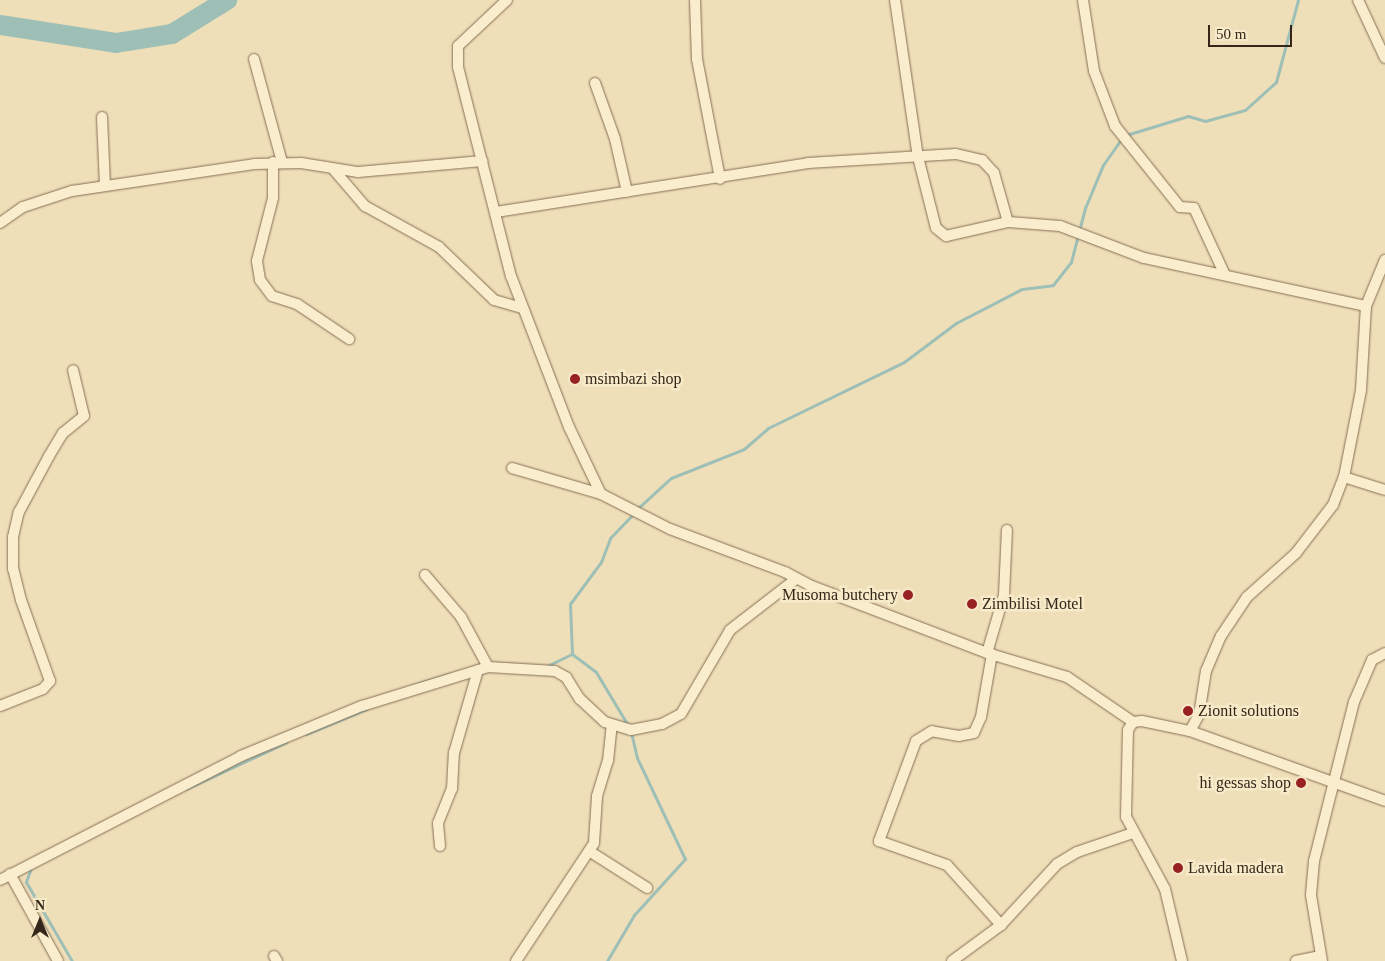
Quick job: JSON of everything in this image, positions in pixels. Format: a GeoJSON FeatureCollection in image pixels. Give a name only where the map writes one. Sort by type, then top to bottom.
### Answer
{"type":"FeatureCollection","features":[{"type":"Feature","properties":{"kind":"street"},"geometry":{"type":"LineString","coordinates":[[507,0],[458,46],[458,67],[522,308],[601,494]]}},
{"type":"Feature","properties":{"kind":"street"},"geometry":{"type":"LineString","coordinates":[[696,0],[697,59],[720,179]]}},
{"type":"Feature","properties":{"kind":"street"},"geometry":{"type":"LineString","coordinates":[[895,0],[918,157],[936,228],[946,236],[1008,222],[1060,226],[1092,236],[1144,258],[1225,275],[1300,295],[1366,306]]}},
{"type":"Feature","properties":{"kind":"street"},"geometry":{"type":"LineString","coordinates":[[1083,0],[1094,71],[1115,126],[1180,207],[1194,208],[1225,275]]}},
{"type":"Feature","properties":{"kind":"street"},"geometry":{"type":"LineString","coordinates":[[1358,0],[1385,58]]}},
{"type":"Feature","properties":{"kind":"street"},"geometry":{"type":"LineString","coordinates":[[254,59],[277,162],[273,198],[257,261],[260,280],[272,296],[297,304],[349,339]]}},
{"type":"Feature","properties":{"kind":"street"},"geometry":{"type":"LineString","coordinates":[[595,83],[615,140],[627,192]]}},
{"type":"Feature","properties":{"kind":"street"},"geometry":{"type":"LineString","coordinates":[[102,117],[106,185]]}},
{"type":"Feature","properties":{"kind":"street"},"geometry":{"type":"LineString","coordinates":[[496,212],[720,179],[808,163],[956,154],[982,160],[994,173],[1008,222]]}},
{"type":"Feature","properties":{"kind":"street"},"geometry":{"type":"LineString","coordinates":[[0,224],[23,207],[106,185],[277,162],[334,170],[389,171],[483,161]]}},
{"type":"Feature","properties":{"kind":"street"},"geometry":{"type":"LineString","coordinates":[[334,170],[365,206],[439,248],[494,300],[522,308]]}},
{"type":"Feature","properties":{"kind":"street"},"geometry":{"type":"LineString","coordinates":[[1190,731],[1199,715],[1206,671],[1222,636],[1247,597],[1320,524],[1344,477],[1361,390],[1366,306],[1385,260]]}},
{"type":"Feature","properties":{"kind":"street"},"geometry":{"type":"LineString","coordinates":[[0,706],[44,689],[50,681],[21,600],[13,569],[13,537],[19,512],[49,456],[63,433],[84,416],[73,370]]}},
{"type":"Feature","properties":{"kind":"street"},"geometry":{"type":"LineString","coordinates":[[512,468],[601,494],[670,529],[796,579],[989,654],[1067,677],[1133,722],[1190,731],[1334,780],[1385,801]]}},
{"type":"Feature","properties":{"kind":"street"},"geometry":{"type":"LineString","coordinates":[[1344,477],[1385,490]]}},
{"type":"Feature","properties":{"kind":"street"},"geometry":{"type":"LineString","coordinates":[[1001,925],[948,865],[879,841],[916,740],[932,731],[959,736],[974,733],[982,717],[989,654],[1004,595],[1007,530]]}},
{"type":"Feature","properties":{"kind":"street"},"geometry":{"type":"LineString","coordinates":[[425,575],[461,617],[483,668],[454,753],[452,789],[438,823],[440,846]]}},
{"type":"Feature","properties":{"kind":"street"},"geometry":{"type":"LineString","coordinates":[[0,880],[241,756],[362,706],[483,668],[555,671],[572,683],[598,717],[612,725],[631,730],[662,724],[681,714],[730,630],[796,579]]}},
{"type":"Feature","properties":{"kind":"street"},"geometry":{"type":"LineString","coordinates":[[1296,961],[1321,958],[1312,886],[1334,780],[1354,702],[1372,660],[1385,653]]}},
{"type":"Feature","properties":{"kind":"street"},"geometry":{"type":"LineString","coordinates":[[1133,722],[1128,730],[1124,798],[1133,833],[1165,889],[1182,961]]}},
{"type":"Feature","properties":{"kind":"street"},"geometry":{"type":"LineString","coordinates":[[516,961],[589,852],[612,725]]}},
{"type":"Feature","properties":{"kind":"street"},"geometry":{"type":"LineString","coordinates":[[952,961],[1001,925],[1057,864],[1077,852],[1133,833]]}},
{"type":"Feature","properties":{"kind":"street"},"geometry":{"type":"LineString","coordinates":[[589,852],[647,888]]}},
{"type":"Feature","properties":{"kind":"street"},"geometry":{"type":"LineString","coordinates":[[10,874],[58,961]]}},
{"type":"Feature","properties":{"kind":"waterway"},"geometry":{"type":"LineString","coordinates":[[0,25],[116,43],[172,34],[227,0]]}},
{"type":"Feature","properties":{"kind":"waterway"},"geometry":{"type":"LineString","coordinates":[[1126,135],[1188,116],[1205,121],[1245,110],[1276,82],[1298,0]]}},
{"type":"Feature","properties":{"kind":"waterway"},"geometry":{"type":"LineString","coordinates":[[637,509],[671,478],[744,449],[768,428],[904,362],[956,323],[1022,289],[1053,285],[1071,262],[1085,208],[1103,165],[1121,139]]}},
{"type":"Feature","properties":{"kind":"waterway"},"geometry":{"type":"LineString","coordinates":[[629,727],[596,672],[572,654],[570,604],[601,562],[610,538],[632,515]]}},
{"type":"Feature","properties":{"kind":"waterway"},"geometry":{"type":"LineString","coordinates":[[547,666],[572,654]]}},
{"type":"Feature","properties":{"kind":"waterway"},"geometry":{"type":"LineString","coordinates":[[420,683],[449,674]]}},
{"type":"Feature","properties":{"kind":"waterway"},"geometry":{"type":"LineString","coordinates":[[306,734],[367,709]]}},
{"type":"Feature","properties":{"kind":"waterway"},"geometry":{"type":"LineString","coordinates":[[607,961],[634,915],[685,859],[637,758],[631,733]]}},
{"type":"Feature","properties":{"kind":"waterway"},"geometry":{"type":"LineString","coordinates":[[186,789],[287,742]]}},
{"type":"Feature","properties":{"kind":"waterway"},"geometry":{"type":"LineString","coordinates":[[31,868],[26,882],[72,961]]}},
{"type":"Feature","properties":{"kind":"place","name":"msimbazi shop"},"geometry":{"type":"Point","coordinates":[575,379]}},
{"type":"Feature","properties":{"kind":"place","name":"Musoma butchery"},"geometry":{"type":"Point","coordinates":[908,595]}},
{"type":"Feature","properties":{"kind":"place","name":"Zimbilisi Motel"},"geometry":{"type":"Point","coordinates":[972,604]}},
{"type":"Feature","properties":{"kind":"place","name":"Zionit solutions"},"geometry":{"type":"Point","coordinates":[1188,711]}},
{"type":"Feature","properties":{"kind":"place","name":"hi gessas shop"},"geometry":{"type":"Point","coordinates":[1301,783]}},
{"type":"Feature","properties":{"kind":"place","name":"Lavida madera"},"geometry":{"type":"Point","coordinates":[1178,868]}}]}
